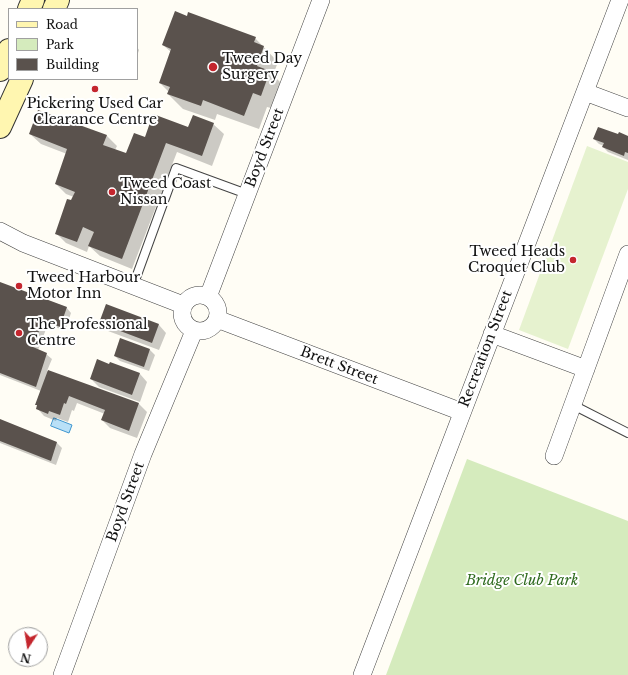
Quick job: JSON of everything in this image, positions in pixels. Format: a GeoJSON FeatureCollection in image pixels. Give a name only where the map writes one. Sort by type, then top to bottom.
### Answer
{"type":"FeatureCollection","features":[{"type":"Feature","properties":{"kind":"main road"},"geometry":{"type":"LineString","coordinates":[[0,70],[8,52]]}},
{"type":"Feature","properties":{"kind":"main road"},"geometry":{"type":"LineString","coordinates":[[0,127],[22,80]]}},
{"type":"Feature","properties":{"kind":"street","name":"Boyd Street"},"geometry":{"type":"LineString","coordinates":[[208,297],[321,0]]}},
{"type":"Feature","properties":{"kind":"street","name":"Recreation Street"},"geometry":{"type":"LineString","coordinates":[[362,675],[620,0]]}},
{"type":"Feature","properties":{"kind":"street"},"geometry":{"type":"LineString","coordinates":[[585,92],[628,108]]}},
{"type":"Feature","properties":{"kind":"street"},"geometry":{"type":"LineString","coordinates":[[0,231],[23,243],[183,306]]}},
{"type":"Feature","properties":{"kind":"street"},"geometry":{"type":"LineString","coordinates":[[0,238],[23,243]]}},
{"type":"Feature","properties":{"kind":"street"},"geometry":{"type":"LineString","coordinates":[[554,456],[628,254]]}},
{"type":"Feature","properties":{"kind":"street"},"geometry":{"type":"LineString","coordinates":[[201,295],[208,297],[217,306],[217,319],[211,328],[206,331],[194,331],[184,323],[181,312],[183,306],[187,300],[194,296],[201,295]]}},
{"type":"Feature","properties":{"kind":"street","name":"Brett Street"},"geometry":{"type":"LineString","coordinates":[[217,319],[462,412]]}},
{"type":"Feature","properties":{"kind":"street","name":"Boyd Street"},"geometry":{"type":"LineString","coordinates":[[62,675],[143,454],[194,331]]}},
{"type":"Feature","properties":{"kind":"street"},"geometry":{"type":"LineString","coordinates":[[492,334],[586,369]]}},
{"type":"Feature","properties":{"kind":"lane"},"geometry":{"type":"LineString","coordinates":[[133,286],[176,168],[247,194]]}},
{"type":"Feature","properties":{"kind":"lane"},"geometry":{"type":"LineString","coordinates":[[573,404],[628,432]]}},
{"type":"Feature","properties":{"kind":"green space","name":"Tweed Heads Croquet Club"},"geometry":{"type":"Polygon","coordinates":[[[587,146],[628,162],[628,189],[568,349],[519,330],[587,146]]]}},
{"type":"Feature","properties":{"kind":"green space","name":"Bridge Club Park"},"geometry":{"type":"Polygon","coordinates":[[[467,459],[628,521],[628,675],[386,675],[467,459]]]}},
{"type":"Feature","properties":{"kind":"water"},"geometry":{"type":"Polygon","coordinates":[[[54,418],[72,425],[69,433],[51,426],[54,418]]]}},
{"type":"Feature","properties":{"kind":"building","name":"Tweed Day Surgery"},"geometry":{"type":"Polygon","coordinates":[[[175,11],[187,16],[188,12],[256,37],[254,42],[264,46],[257,66],[270,71],[261,96],[253,93],[244,116],[203,100],[201,106],[167,94],[170,87],[159,83],[171,49],[162,45],[175,11]]]}},
{"type":"Feature","properties":{"kind":"building"},"geometry":{"type":"Polygon","coordinates":[[[38,110],[107,135],[103,145],[126,153],[134,133],[145,137],[153,114],[188,127],[193,115],[214,123],[202,156],[166,143],[122,259],[88,246],[94,232],[83,227],[77,242],[55,234],[67,199],[71,200],[75,192],[55,184],[67,149],[29,134],[38,110]]]}},
{"type":"Feature","properties":{"kind":"building"},"geometry":{"type":"Polygon","coordinates":[[[598,127],[618,134],[619,132],[628,136],[628,153],[625,152],[624,156],[602,147],[604,143],[593,139],[598,127]]]}},
{"type":"Feature","properties":{"kind":"building"},"geometry":{"type":"Polygon","coordinates":[[[0,282],[67,307],[60,327],[43,320],[33,347],[47,353],[36,387],[0,373],[0,282]]]}},
{"type":"Feature","properties":{"kind":"building"},"geometry":{"type":"Polygon","coordinates":[[[106,304],[159,324],[152,343],[99,323],[106,304]]]}},
{"type":"Feature","properties":{"kind":"building"},"geometry":{"type":"Polygon","coordinates":[[[120,338],[150,349],[144,367],[114,356],[120,338]]]}},
{"type":"Feature","properties":{"kind":"building"},"geometry":{"type":"Polygon","coordinates":[[[97,359],[140,373],[132,395],[90,379],[97,359]]]}},
{"type":"Feature","properties":{"kind":"building"},"geometry":{"type":"Polygon","coordinates":[[[48,370],[139,403],[129,431],[101,420],[105,410],[69,396],[66,404],[64,403],[60,415],[49,411],[48,414],[36,409],[37,405],[35,405],[48,370]]]}},
{"type":"Feature","properties":{"kind":"building"},"geometry":{"type":"Polygon","coordinates":[[[0,419],[57,442],[51,461],[0,441],[0,419]]]}},
{"type":"Feature","properties":{"kind":"place","name":"Tweed Day Surgery"},"geometry":{"type":"Point","coordinates":[213,67]}},
{"type":"Feature","properties":{"kind":"place","name":"Pickering Used Car Clearance Centre"},"geometry":{"type":"Point","coordinates":[95,89]}},
{"type":"Feature","properties":{"kind":"place","name":"Tweed Coast Nissan"},"geometry":{"type":"Point","coordinates":[112,192]}},
{"type":"Feature","properties":{"kind":"place","name":"Tweed Heads Croquet Club"},"geometry":{"type":"Point","coordinates":[573,260]}},
{"type":"Feature","properties":{"kind":"place","name":"Tweed Harbour Motor Inn"},"geometry":{"type":"Point","coordinates":[19,286]}},
{"type":"Feature","properties":{"kind":"place","name":"The Professional Centre"},"geometry":{"type":"Point","coordinates":[19,333]}}]}
